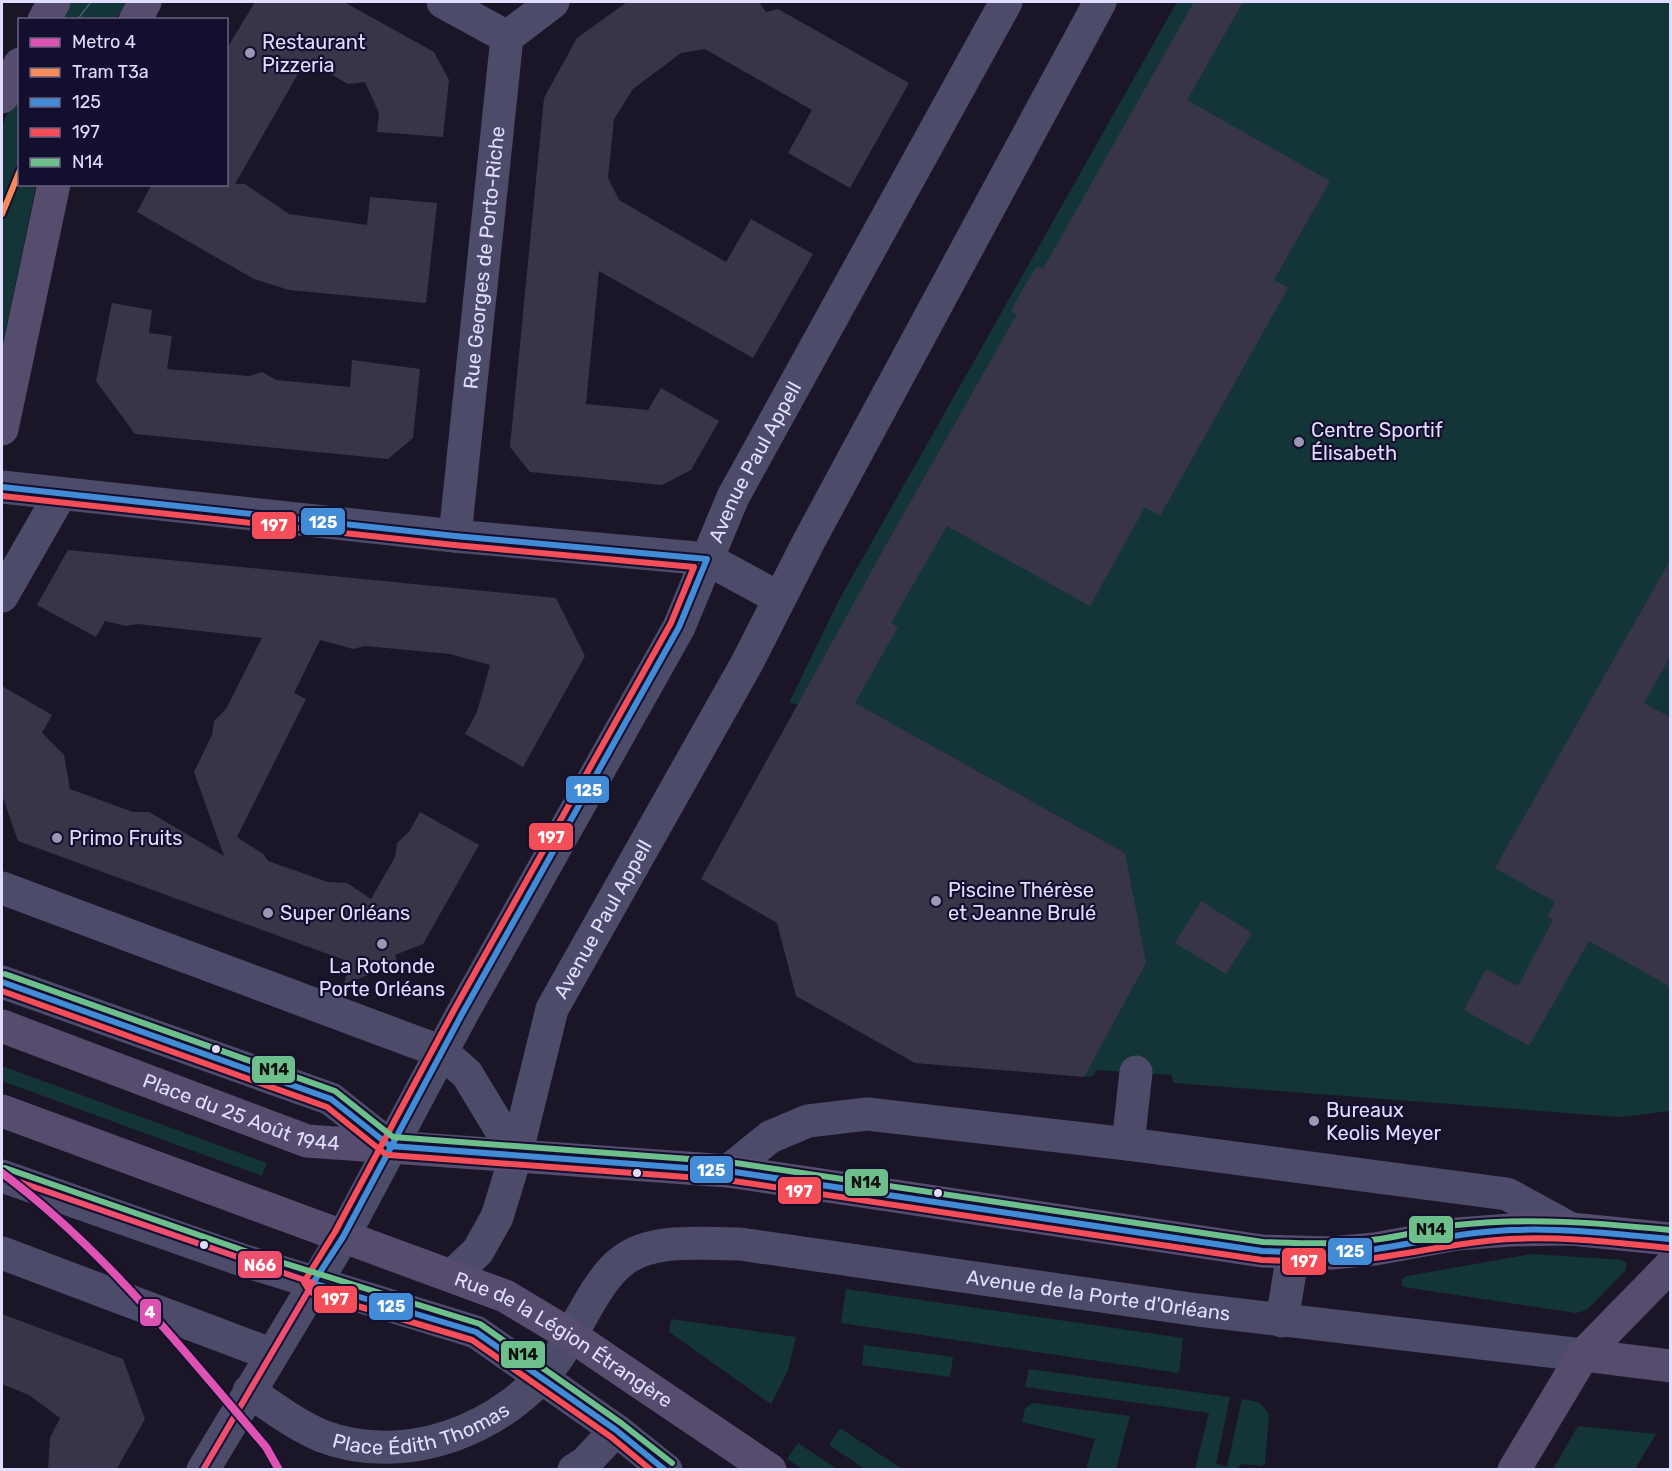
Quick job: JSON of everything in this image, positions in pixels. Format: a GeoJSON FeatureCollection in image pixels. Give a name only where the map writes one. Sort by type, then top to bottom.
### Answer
{"type":"FeatureCollection","features":[{"type":"Feature","properties":{"kind":"main road"},"geometry":{"type":"LineString","coordinates":[[45,18],[54,2]]}},
{"type":"Feature","properties":{"kind":"main road"},"geometry":{"type":"LineString","coordinates":[[136,18],[145,2]]}},
{"type":"Feature","properties":{"kind":"main road"},"geometry":{"type":"LineString","coordinates":[[2,97],[18,68]]}},
{"type":"Feature","properties":{"kind":"main road"},"geometry":{"type":"LineString","coordinates":[[2,429],[54,186]]}},
{"type":"Feature","properties":{"kind":"main road","name":"Place du 25 Août 1944"},"geometry":{"type":"LineString","coordinates":[[2,1026],[307,1141],[390,1146]]}},
{"type":"Feature","properties":{"kind":"main road"},"geometry":{"type":"LineString","coordinates":[[2,1111],[343,1237]]}},
{"type":"Feature","properties":{"kind":"main road"},"geometry":{"type":"LineString","coordinates":[[390,1146],[728,1171],[1207,1245],[1293,1253],[1375,1249],[1457,1234],[1571,1229],[1671,1239]]}},
{"type":"Feature","properties":{"kind":"main road","name":"Rue de la Légion Étrangère"},"geometry":{"type":"LineString","coordinates":[[343,1237],[453,1275],[516,1301],[770,1470]]}},
{"type":"Feature","properties":{"kind":"main road"},"geometry":{"type":"LineString","coordinates":[[1514,1470],[1583,1355],[1671,1266]]}},
{"type":"Feature","properties":{"kind":"main road","name":"Avenue de la Porte d'Orléans"},"geometry":{"type":"LineString","coordinates":[[1583,1355],[1671,1366]]}},
{"type":"Feature","properties":{"kind":"street"},"geometry":{"type":"LineString","coordinates":[[443,2],[507,37],[554,2]]}},
{"type":"Feature","properties":{"kind":"street","name":"Avenue Paul Appell"},"geometry":{"type":"LineString","coordinates":[[390,1146],[679,627],[733,497],[1006,2]]}},
{"type":"Feature","properties":{"kind":"street","name":"Avenue Paul Appell"},"geometry":{"type":"LineString","coordinates":[[516,1155],[552,1009],[747,663],[779,598],[1100,2]]}},
{"type":"Feature","properties":{"kind":"street","name":"Rue Georges de Porto-Riche"},"geometry":{"type":"LineString","coordinates":[[455,536],[507,37]]}},
{"type":"Feature","properties":{"kind":"street"},"geometry":{"type":"LineString","coordinates":[[2,487],[455,536],[707,559],[779,598]]}},
{"type":"Feature","properties":{"kind":"street"},"geometry":{"type":"LineString","coordinates":[[2,596],[60,495]]}},
{"type":"Feature","properties":{"kind":"street"},"geometry":{"type":"LineString","coordinates":[[2,888],[442,1052],[467,1074],[516,1155],[497,1217],[478,1251],[453,1275]]}},
{"type":"Feature","properties":{"kind":"street","name":"Place du 25 Août 1944"},"geometry":{"type":"LineString","coordinates":[[2,982],[331,1100],[390,1146]]}},
{"type":"Feature","properties":{"kind":"street"},"geometry":{"type":"LineString","coordinates":[[1128,1144],[1136,1072]]}},
{"type":"Feature","properties":{"kind":"street"},"geometry":{"type":"LineString","coordinates":[[728,1171],[770,1137],[808,1121],[867,1114],[1128,1144],[1507,1194],[1571,1229]]}},
{"type":"Feature","properties":{"kind":"street"},"geometry":{"type":"LineString","coordinates":[[214,1465],[249,1391],[343,1237],[390,1146]]}},
{"type":"Feature","properties":{"kind":"street"},"geometry":{"type":"LineString","coordinates":[[2,1176],[314,1283]]}},
{"type":"Feature","properties":{"kind":"street","name":"Avenue de la Porte d'Orléans"},"geometry":{"type":"LineString","coordinates":[[570,1335],[607,1276],[621,1261],[665,1245],[740,1244],[1282,1321],[1583,1355]]}},
{"type":"Feature","properties":{"kind":"street"},"geometry":{"type":"LineString","coordinates":[[2,1253],[270,1354]]}},
{"type":"Feature","properties":{"kind":"street"},"geometry":{"type":"LineString","coordinates":[[1282,1321],[1293,1253]]}},
{"type":"Feature","properties":{"kind":"street","name":"Rue de la Légion Étrangère"},"geometry":{"type":"LineString","coordinates":[[314,1283],[476,1332],[616,1430],[666,1470]]}},
{"type":"Feature","properties":{"kind":"street","name":"Place Édith Thomas"},"geometry":{"type":"LineString","coordinates":[[249,1391],[323,1436],[351,1443],[401,1446],[427,1443],[472,1428],[511,1406],[541,1378],[570,1335]]}},
{"type":"Feature","properties":{"kind":"street"},"geometry":{"type":"LineString","coordinates":[[574,1470],[585,1463],[616,1430]]}},
{"type":"Feature","properties":{"kind":"green space"},"geometry":{"type":"Polygon","coordinates":[[[71,2],[126,2],[117,18],[61,18],[71,2]]]}},
{"type":"Feature","properties":{"kind":"green space","name":"Centre Sportif Élisabeth"},"geometry":{"type":"Polygon","coordinates":[[[1177,2],[1670,2],[1670,1111],[1620,1117],[1174,1083],[1171,1075],[1096,1070],[1093,1076],[1084,1077],[1125,853],[889,722],[841,728],[797,704],[789,703],[839,600],[1177,2]]]}},
{"type":"Feature","properties":{"kind":"green space"},"geometry":{"type":"Polygon","coordinates":[[[18,93],[18,186],[36,186],[2,349],[2,125],[18,93]]]}},
{"type":"Feature","properties":{"kind":"green space"},"geometry":{"type":"Polygon","coordinates":[[[2,1066],[267,1163],[262,1176],[2,1081],[2,1066]]]}},
{"type":"Feature","properties":{"kind":"green space"},"geometry":{"type":"Polygon","coordinates":[[[1532,1254],[1622,1260],[1627,1264],[1625,1271],[1587,1310],[1576,1313],[1404,1287],[1401,1284],[1402,1279],[1407,1276],[1532,1254]]]}},
{"type":"Feature","properties":{"kind":"green space"},"geometry":{"type":"Polygon","coordinates":[[[846,1289],[1183,1338],[1179,1373],[841,1323],[846,1289]]]}},
{"type":"Feature","properties":{"kind":"green space"},"geometry":{"type":"Polygon","coordinates":[[[671,1319],[796,1337],[788,1370],[771,1404],[669,1332],[671,1319]]]}},
{"type":"Feature","properties":{"kind":"green space"},"geometry":{"type":"Polygon","coordinates":[[[864,1345],[953,1357],[950,1377],[862,1365],[864,1345]]]}},
{"type":"Feature","properties":{"kind":"green space"},"geometry":{"type":"Polygon","coordinates":[[[1029,1369],[1230,1397],[1216,1464],[1227,1467],[1242,1399],[1259,1402],[1269,1414],[1265,1463],[1262,1466],[1241,1464],[1237,1469],[1195,1469],[1209,1413],[1025,1387],[1029,1369]]]}},
{"type":"Feature","properties":{"kind":"green space"},"geometry":{"type":"Polygon","coordinates":[[[1033,1403],[1130,1416],[1116,1469],[1086,1469],[1095,1439],[1022,1422],[1025,1408],[1033,1403]]]}},
{"type":"Feature","properties":{"kind":"green space"},"geometry":{"type":"Polygon","coordinates":[[[1578,1426],[1656,1434],[1635,1469],[1553,1469],[1578,1426]]]}},
{"type":"Feature","properties":{"kind":"green space"},"geometry":{"type":"Polygon","coordinates":[[[840,1428],[902,1469],[865,1469],[829,1445],[840,1428]]]}},
{"type":"Feature","properties":{"kind":"green space"},"geometry":{"type":"Polygon","coordinates":[[[798,1443],[837,1469],[803,1469],[787,1459],[798,1443]]]}},
{"type":"Feature","properties":{"kind":"building"},"geometry":{"type":"Polygon","coordinates":[[[255,2],[344,2],[434,52],[449,80],[443,137],[377,132],[379,113],[365,82],[348,84],[306,60],[235,184],[245,184],[289,214],[367,225],[370,197],[437,203],[426,303],[289,290],[254,279],[137,212],[151,186],[228,186],[228,47],[255,2]]]}},
{"type":"Feature","properties":{"kind":"building"},"geometry":{"type":"Polygon","coordinates":[[[627,2],[759,2],[766,12],[778,9],[909,83],[850,188],[788,153],[812,110],[705,49],[681,53],[633,89],[614,119],[608,178],[619,200],[726,262],[751,219],[813,254],[753,358],[599,271],[586,404],[648,410],[661,388],[719,421],[691,470],[662,485],[530,472],[510,447],[544,98],[577,38],[627,2]]]}},
{"type":"Feature","properties":{"kind":"building"},"geometry":{"type":"Polygon","coordinates":[[[1194,2],[1243,2],[1187,100],[1330,181],[1274,280],[1288,288],[1160,516],[1145,507],[1090,606],[947,526],[891,623],[898,627],[855,703],[1125,853],[1146,963],[1084,1077],[915,1063],[796,996],[777,923],[701,879],[1017,314],[1011,311],[1024,287],[1037,266],[1043,269],[1194,2]]]}},
{"type":"Feature","properties":{"kind":"building"},"geometry":{"type":"Polygon","coordinates":[[[112,303],[152,310],[149,333],[172,336],[167,369],[249,376],[262,372],[276,380],[350,387],[352,360],[420,369],[413,438],[388,459],[135,434],[96,381],[112,303]]]}},
{"type":"Feature","properties":{"kind":"building"},"geometry":{"type":"Polygon","coordinates":[[[68,550],[556,598],[585,656],[523,767],[465,734],[477,712],[490,665],[450,654],[365,646],[353,649],[320,640],[294,693],[306,699],[237,837],[263,854],[268,861],[328,882],[347,883],[371,899],[395,857],[397,843],[409,832],[420,812],[479,845],[423,944],[395,955],[398,964],[344,984],[350,962],[18,841],[2,795],[2,686],[52,715],[42,733],[64,755],[70,789],[133,812],[149,812],[224,856],[194,772],[212,735],[214,721],[226,709],[262,638],[138,624],[126,626],[105,621],[96,637],[37,605],[68,550]]]}},
{"type":"Feature","properties":{"kind":"building"},"geometry":{"type":"Polygon","coordinates":[[[1671,559],[1671,655],[1644,703],[1671,718],[1671,987],[1589,941],[1529,1046],[1464,1010],[1486,969],[1518,986],[1553,920],[1547,917],[1555,902],[1495,868],[1671,559]]]}},
{"type":"Feature","properties":{"kind":"building"},"geometry":{"type":"Polygon","coordinates":[[[1201,901],[1252,933],[1226,974],[1175,943],[1201,901]]]}},
{"type":"Feature","properties":{"kind":"building"},"geometry":{"type":"Polygon","coordinates":[[[2,1314],[123,1359],[145,1419],[116,1470],[48,1470],[50,1438],[60,1418],[29,1395],[2,1384],[2,1314]]]}},
{"type":"Feature","properties":{"kind":"tram line"},"geometry":{"type":"LineString","coordinates":[[79,18],[91,2]]}},
{"type":"Feature","properties":{"kind":"tram line","name":"T3a"},"geometry":{"type":"LineString","coordinates":[[2,214],[18,175]]}},
{"type":"Feature","properties":{"kind":"metro line","name":"4"},"geometry":{"type":"LineString","coordinates":[[2,1173],[75,1234],[142,1302],[266,1447],[279,1470]]}},
{"type":"Feature","properties":{"kind":"transit line","name":"125"},"geometry":{"type":"LineString","coordinates":[[2,487],[455,536],[707,559],[679,627],[462,1014],[343,1237],[313,1283],[476,1332],[616,1430],[665,1470]]}},
{"type":"Feature","properties":{"kind":"transit line","name":"197"},"geometry":{"type":"LineString","coordinates":[[2,496],[454,545],[694,567],[671,623],[454,1010],[335,1232],[304,1282],[310,1292],[472,1340],[611,1437],[651,1470]]}},
{"type":"Feature","properties":{"kind":"transit line","name":"N14"},"geometry":{"type":"LineString","coordinates":[[5,974],[335,1091],[393,1137],[729,1162],[1263,1242],[1358,1242],[1446,1226],[1511,1221],[1590,1223],[1670,1230]]}},
{"type":"Feature","properties":{"kind":"transit line","name":"125"},"geometry":{"type":"LineString","coordinates":[[2,982],[331,1099],[390,1146]]}},
{"type":"Feature","properties":{"kind":"transit line","name":"197"},"geometry":{"type":"LineString","coordinates":[[2,991],[327,1107],[384,1153]]}},
{"type":"Feature","properties":{"kind":"transit line","name":"125"},"geometry":{"type":"LineString","coordinates":[[390,1146],[728,1171],[1262,1251],[1362,1251],[1460,1235],[1511,1230],[1611,1233],[1670,1239]]}},
{"type":"Feature","properties":{"kind":"transit line","name":"197"},"geometry":{"type":"LineString","coordinates":[[389,1155],[727,1180],[1262,1260],[1361,1260],[1476,1242],[1530,1238],[1590,1240],[1669,1248]]}},
{"type":"Feature","properties":{"kind":"transit line","name":"N14"},"geometry":{"type":"LineString","coordinates":[[5,1168],[248,1252],[480,1324],[621,1423],[672,1463]]}},
{"type":"Feature","properties":{"kind":"transit line","name":"N66"},"geometry":{"type":"LineString","coordinates":[[2,1176],[313,1283],[203,1470]]}},
{"type":"Feature","properties":{"kind":"place","name":"Restaurant Pizzeria"},"geometry":{"type":"Point","coordinates":[250,53]}},
{"type":"Feature","properties":{"kind":"place","name":"Centre Sportif Élisabeth"},"geometry":{"type":"Point","coordinates":[1299,442]}},
{"type":"Feature","properties":{"kind":"place","name":"Primo Fruits"},"geometry":{"type":"Point","coordinates":[57,838]}},
{"type":"Feature","properties":{"kind":"place","name":"Piscine Thérèse et Jeanne Brulé"},"geometry":{"type":"Point","coordinates":[936,901]}},
{"type":"Feature","properties":{"kind":"place","name":"Super Orléans"},"geometry":{"type":"Point","coordinates":[268,913]}},
{"type":"Feature","properties":{"kind":"place","name":"La Rotonde Porte Orléans"},"geometry":{"type":"Point","coordinates":[382,944]}},
{"type":"Feature","properties":{"kind":"place","name":"Bureaux Keolis Meyer"},"geometry":{"type":"Point","coordinates":[1314,1121]}}]}
